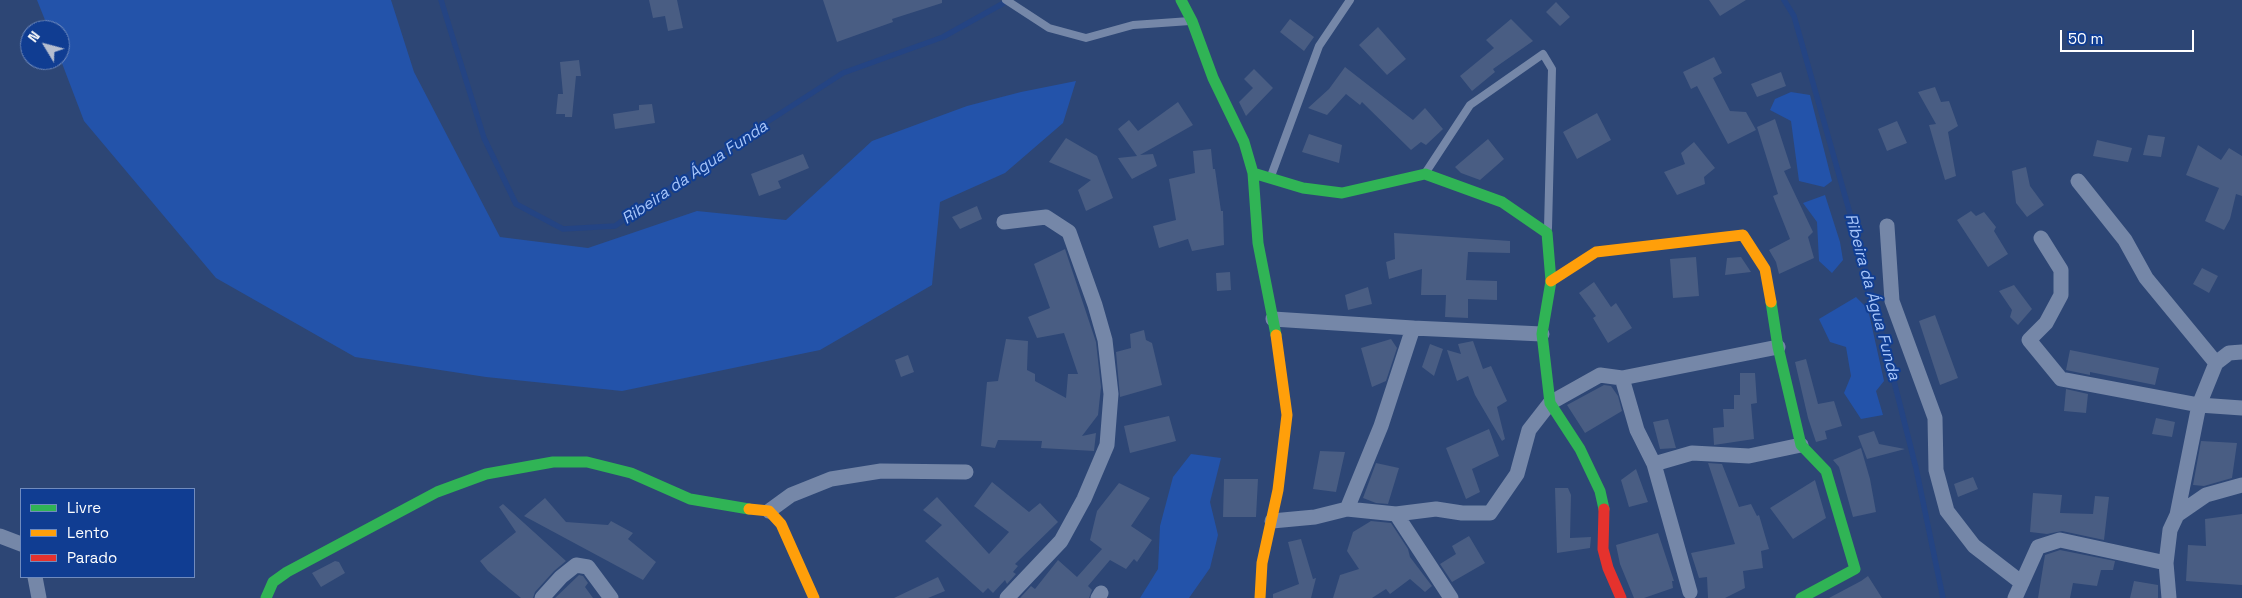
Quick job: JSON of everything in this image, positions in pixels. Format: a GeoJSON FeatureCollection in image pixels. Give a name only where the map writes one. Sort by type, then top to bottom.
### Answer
{"type":"FeatureCollection","features":[{"type":"Feature","properties":{"kind":"street"},"geometry":{"type":"LineString","coordinates":[[1181,0],[1192,21],[1213,78],[1244,142],[1253,173],[1258,243],[1273,319],[1287,415],[1278,490],[1262,562],[1260,598]]}},
{"type":"Feature","properties":{"kind":"street"},"geometry":{"type":"LineString","coordinates":[[1253,173],[1303,188],[1342,193],[1425,174],[1502,202],[1548,233],[1552,281],[1542,334],[1550,403],[1580,450],[1600,491],[1605,516],[1603,549],[1608,568],[1621,598]]}},
{"type":"Feature","properties":{"kind":"street"},"geometry":{"type":"LineString","coordinates":[[2078,181],[2125,240],[2146,278],[2216,363]]}},
{"type":"Feature","properties":{"kind":"street"},"geometry":{"type":"LineString","coordinates":[[1004,222],[1046,217],[1068,232],[1095,305],[1105,340],[1111,394],[1107,445],[1084,499],[1061,541],[1006,598]]}},
{"type":"Feature","properties":{"kind":"street"},"geometry":{"type":"LineString","coordinates":[[1887,226],[1892,301],[1935,418],[1936,470],[1947,511],[1974,546],[2022,583]]}},
{"type":"Feature","properties":{"kind":"street"},"geometry":{"type":"LineString","coordinates":[[1552,281],[1596,252],[1743,235],[1765,269],[1778,347],[1802,445],[1826,471],[1855,569],[1801,598]]}},
{"type":"Feature","properties":{"kind":"street"},"geometry":{"type":"LineString","coordinates":[[2041,238],[2060,270],[2061,295],[2046,323],[2029,340],[2061,379],[2200,405],[2242,408]]}},
{"type":"Feature","properties":{"kind":"street"},"geometry":{"type":"LineString","coordinates":[[1273,319],[1542,334]]}},
{"type":"Feature","properties":{"kind":"street"},"geometry":{"type":"LineString","coordinates":[[1347,509],[1381,426],[1413,328]]}},
{"type":"Feature","properties":{"kind":"street"},"geometry":{"type":"LineString","coordinates":[[1272,521],[1316,517],[1347,509],[1396,514],[1436,509],[1462,513],[1490,513],[1517,474],[1530,430],[1550,403],[1600,375],[1622,378],[1778,347]]}},
{"type":"Feature","properties":{"kind":"street"},"geometry":{"type":"LineString","coordinates":[[2168,598],[2166,563],[2170,530],[2177,515],[2200,405],[2216,363],[2229,353],[2242,352]]}},
{"type":"Feature","properties":{"kind":"street"},"geometry":{"type":"LineString","coordinates":[[1622,378],[1637,430],[1654,464],[1690,592]]}},
{"type":"Feature","properties":{"kind":"street"},"geometry":{"type":"LineString","coordinates":[[1654,464],[1692,453],[1749,456],[1802,445]]}},
{"type":"Feature","properties":{"kind":"street"},"geometry":{"type":"LineString","coordinates":[[266,598],[273,582],[287,572],[437,492],[486,474],[553,462],[587,462],[631,473],[690,499],[769,511],[781,524],[814,598]]}},
{"type":"Feature","properties":{"kind":"street"},"geometry":{"type":"LineString","coordinates":[[769,511],[791,495],[830,479],[880,471],[966,472]]}},
{"type":"Feature","properties":{"kind":"street"},"geometry":{"type":"LineString","coordinates":[[2177,515],[2206,495],[2242,485]]}},
{"type":"Feature","properties":{"kind":"street"},"geometry":{"type":"LineString","coordinates":[[1396,514],[1452,598]]}},
{"type":"Feature","properties":{"kind":"street"},"geometry":{"type":"LineString","coordinates":[[0,536],[20,544]]}},
{"type":"Feature","properties":{"kind":"street"},"geometry":{"type":"LineString","coordinates":[[2015,598],[2038,547],[2060,540],[2166,563]]}},
{"type":"Feature","properties":{"kind":"street"},"geometry":{"type":"LineString","coordinates":[[542,598],[561,577],[576,565],[588,568],[611,598]]}},
{"type":"Feature","properties":{"kind":"street"},"geometry":{"type":"LineString","coordinates":[[35,578],[39,598]]}},
{"type":"Feature","properties":{"kind":"lane"},"geometry":{"type":"LineString","coordinates":[[1006,0],[1049,28],[1086,38],[1133,25],[1192,21]]}},
{"type":"Feature","properties":{"kind":"lane"},"geometry":{"type":"LineString","coordinates":[[1270,178],[1319,46],[1350,0]]}},
{"type":"Feature","properties":{"kind":"lane"},"geometry":{"type":"LineString","coordinates":[[1425,174],[1470,105],[1544,54],[1552,70],[1548,233]]}},
{"type":"Feature","properties":{"kind":"shaded area"},"geometry":{"type":"Polygon","coordinates":[[[37,0],[391,0],[414,72],[500,237],[588,248],[697,211],[786,220],[872,141],[967,106],[1021,92],[1076,81],[1063,123],[1005,173],[940,202],[932,285],[820,350],[622,391],[486,377],[355,357],[216,278],[84,121],[65,70],[70,70],[70,20],[45,20],[37,0]]]}},
{"type":"Feature","properties":{"kind":"shaded area"},"geometry":{"type":"Polygon","coordinates":[[[1791,92],[1810,95],[1832,181],[1824,187],[1799,181],[1791,121],[1770,110],[1775,99],[1791,92]]]}},
{"type":"Feature","properties":{"kind":"shaded area"},"geometry":{"type":"Polygon","coordinates":[[[1825,195],[1840,242],[1843,260],[1832,273],[1819,261],[1817,222],[1803,203],[1825,195]]]}},
{"type":"Feature","properties":{"kind":"shaded area"},"geometry":{"type":"Polygon","coordinates":[[[1856,297],[1868,309],[1884,381],[1876,391],[1883,415],[1861,419],[1844,393],[1851,376],[1846,347],[1830,342],[1819,319],[1856,297]]]}},
{"type":"Feature","properties":{"kind":"shaded area"},"geometry":{"type":"Polygon","coordinates":[[[1191,454],[1221,458],[1210,502],[1218,535],[1210,568],[1189,598],[1140,598],[1158,569],[1160,526],[1173,477],[1191,454]]]}},
{"type":"Feature","properties":{"kind":"building"},"geometry":{"type":"Polygon","coordinates":[[[649,0],[677,0],[683,28],[668,31],[665,16],[653,18],[649,0]]]}},
{"type":"Feature","properties":{"kind":"building"},"geometry":{"type":"Polygon","coordinates":[[[823,0],[942,0],[942,3],[892,19],[893,22],[837,42],[823,0]]]}},
{"type":"Feature","properties":{"kind":"building"},"geometry":{"type":"Polygon","coordinates":[[[1709,0],[1746,0],[1720,16],[1709,0]]]}},
{"type":"Feature","properties":{"kind":"building"},"geometry":{"type":"Polygon","coordinates":[[[1556,2],[1570,17],[1560,26],[1546,12],[1556,2]]]}},
{"type":"Feature","properties":{"kind":"building"},"geometry":{"type":"Polygon","coordinates":[[[1290,19],[1314,37],[1304,51],[1280,32],[1290,19]]]}},
{"type":"Feature","properties":{"kind":"building"},"geometry":{"type":"Polygon","coordinates":[[[1511,19],[1533,41],[1493,69],[1495,72],[1472,91],[1460,76],[1494,48],[1486,40],[1511,19]]]}},
{"type":"Feature","properties":{"kind":"building"},"geometry":{"type":"Polygon","coordinates":[[[1378,27],[1406,59],[1387,75],[1359,45],[1378,27]]]}},
{"type":"Feature","properties":{"kind":"building"},"geometry":{"type":"Polygon","coordinates":[[[1714,57],[1722,73],[1713,78],[1730,111],[1746,112],[1756,130],[1728,144],[1697,86],[1691,89],[1683,72],[1714,57]]]}},
{"type":"Feature","properties":{"kind":"building"},"geometry":{"type":"Polygon","coordinates":[[[579,60],[581,76],[576,76],[572,117],[565,117],[565,114],[556,114],[558,94],[563,94],[560,62],[579,60]]]}},
{"type":"Feature","properties":{"kind":"building"},"geometry":{"type":"Polygon","coordinates":[[[1345,67],[1413,120],[1425,108],[1443,129],[1426,145],[1421,142],[1411,150],[1362,102],[1360,105],[1346,94],[1327,115],[1308,108],[1329,89],[1345,67]]]}},
{"type":"Feature","properties":{"kind":"building"},"geometry":{"type":"Polygon","coordinates":[[[1254,69],[1273,88],[1246,116],[1239,102],[1253,88],[1244,79],[1254,69]]]}},
{"type":"Feature","properties":{"kind":"building"},"geometry":{"type":"Polygon","coordinates":[[[1781,72],[1786,86],[1757,97],[1751,84],[1781,72]]]}},
{"type":"Feature","properties":{"kind":"building"},"geometry":{"type":"Polygon","coordinates":[[[1935,87],[1941,102],[1949,101],[1958,126],[1948,132],[1956,176],[1945,180],[1929,125],[1936,124],[1918,92],[1935,87]]]}},
{"type":"Feature","properties":{"kind":"building"},"geometry":{"type":"Polygon","coordinates":[[[1178,102],[1193,125],[1140,155],[1153,154],[1157,166],[1132,179],[1118,158],[1137,156],[1118,129],[1129,120],[1138,131],[1178,102]]]}},
{"type":"Feature","properties":{"kind":"building"},"geometry":{"type":"Polygon","coordinates":[[[652,104],[655,123],[615,129],[613,114],[639,110],[639,105],[652,104]]]}},
{"type":"Feature","properties":{"kind":"building"},"geometry":{"type":"Polygon","coordinates":[[[1597,113],[1611,140],[1577,159],[1563,132],[1597,113]]]}},
{"type":"Feature","properties":{"kind":"building"},"geometry":{"type":"Polygon","coordinates":[[[1775,119],[1791,168],[1784,171],[1813,232],[1808,237],[1814,258],[1779,274],[1776,262],[1769,250],[1790,239],[1773,196],[1778,194],[1757,127],[1775,119]]]}},
{"type":"Feature","properties":{"kind":"building"},"geometry":{"type":"Polygon","coordinates":[[[1897,121],[1907,143],[1887,151],[1878,129],[1897,121]]]}},
{"type":"Feature","properties":{"kind":"building"},"geometry":{"type":"Polygon","coordinates":[[[1309,134],[1342,145],[1339,163],[1302,152],[1309,134]]]}},
{"type":"Feature","properties":{"kind":"building"},"geometry":{"type":"Polygon","coordinates":[[[2148,135],[2165,137],[2161,157],[2143,155],[2148,135]]]}},
{"type":"Feature","properties":{"kind":"building"},"geometry":{"type":"Polygon","coordinates":[[[1066,138],[1097,156],[1113,198],[1086,211],[1078,190],[1091,180],[1049,162],[1066,138]]]}},
{"type":"Feature","properties":{"kind":"building"},"geometry":{"type":"Polygon","coordinates":[[[1488,139],[1504,159],[1480,180],[1461,173],[1455,167],[1488,139]]]}},
{"type":"Feature","properties":{"kind":"building"},"geometry":{"type":"Polygon","coordinates":[[[2097,140],[2132,148],[2128,162],[2093,156],[2097,140]]]}},
{"type":"Feature","properties":{"kind":"building"},"geometry":{"type":"Polygon","coordinates":[[[1694,142],[1715,168],[1704,177],[1705,184],[1677,195],[1664,172],[1685,164],[1681,153],[1694,142]]]}},
{"type":"Feature","properties":{"kind":"building"},"geometry":{"type":"Polygon","coordinates":[[[2198,145],[2221,160],[2229,148],[2242,156],[2242,196],[2236,194],[2230,219],[2224,230],[2205,221],[2219,188],[2186,175],[2198,145]]]}},
{"type":"Feature","properties":{"kind":"building"},"geometry":{"type":"Polygon","coordinates":[[[1211,149],[1221,211],[1223,211],[1224,245],[1192,251],[1188,239],[1159,248],[1153,226],[1176,220],[1169,179],[1195,173],[1193,151],[1211,149]]]}},
{"type":"Feature","properties":{"kind":"building"},"geometry":{"type":"Polygon","coordinates":[[[803,154],[809,168],[778,181],[781,188],[759,196],[751,174],[803,154]]]}},
{"type":"Feature","properties":{"kind":"building"},"geometry":{"type":"Polygon","coordinates":[[[2026,167],[2030,186],[2044,205],[2027,217],[2016,203],[2012,171],[2026,167]]]}},
{"type":"Feature","properties":{"kind":"building"},"geometry":{"type":"Polygon","coordinates":[[[977,206],[982,219],[960,229],[952,217],[977,206]]]}},
{"type":"Feature","properties":{"kind":"building"},"geometry":{"type":"Polygon","coordinates":[[[1971,211],[1976,216],[1984,212],[1996,227],[1994,231],[2008,254],[1988,267],[1957,220],[1971,211]]]}},
{"type":"Feature","properties":{"kind":"building"},"geometry":{"type":"Polygon","coordinates":[[[1394,233],[1510,241],[1510,253],[1468,252],[1466,280],[1497,281],[1497,300],[1468,299],[1468,318],[1445,317],[1446,295],[1421,295],[1422,269],[1389,279],[1386,262],[1395,259],[1394,233]]]}},
{"type":"Feature","properties":{"kind":"building"},"geometry":{"type":"Polygon","coordinates":[[[1065,249],[1096,342],[1101,387],[1098,415],[1082,436],[1096,433],[1094,451],[1041,448],[1042,441],[998,440],[995,448],[981,446],[987,382],[998,381],[1006,339],[1028,341],[1027,370],[1035,374],[1035,381],[1066,398],[1068,374],[1078,374],[1064,333],[1037,338],[1028,317],[1050,308],[1034,264],[1065,249]]]}},
{"type":"Feature","properties":{"kind":"building"},"geometry":{"type":"Polygon","coordinates":[[[1696,257],[1699,296],[1673,298],[1670,259],[1696,257]]]}},
{"type":"Feature","properties":{"kind":"building"},"geometry":{"type":"Polygon","coordinates":[[[1741,257],[1751,272],[1725,275],[1727,258],[1741,257]]]}},
{"type":"Feature","properties":{"kind":"building"},"geometry":{"type":"Polygon","coordinates":[[[2202,268],[2218,276],[2209,293],[2193,284],[2202,268]]]}},
{"type":"Feature","properties":{"kind":"building"},"geometry":{"type":"Polygon","coordinates":[[[1230,272],[1231,290],[1217,291],[1216,273],[1230,272]]]}},
{"type":"Feature","properties":{"kind":"building"},"geometry":{"type":"Polygon","coordinates":[[[1594,282],[1611,307],[1616,303],[1632,328],[1608,343],[1593,318],[1596,316],[1579,293],[1594,282]]]}},
{"type":"Feature","properties":{"kind":"building"},"geometry":{"type":"Polygon","coordinates":[[[2014,285],[2032,309],[2018,325],[2010,317],[2012,310],[1999,291],[2014,285]]]}},
{"type":"Feature","properties":{"kind":"building"},"geometry":{"type":"Polygon","coordinates":[[[1368,287],[1372,304],[1348,310],[1345,295],[1368,287]]]}},
{"type":"Feature","properties":{"kind":"building"},"geometry":{"type":"Polygon","coordinates":[[[1935,315],[1958,378],[1940,385],[1919,321],[1935,315]]]}},
{"type":"Feature","properties":{"kind":"building"},"geometry":{"type":"Polygon","coordinates":[[[1144,330],[1146,340],[1152,343],[1162,385],[1120,397],[1116,352],[1131,348],[1130,334],[1144,330]]]}},
{"type":"Feature","properties":{"kind":"building"},"geometry":{"type":"Polygon","coordinates":[[[1391,339],[1397,348],[1386,381],[1372,387],[1361,348],[1391,339]]]}},
{"type":"Feature","properties":{"kind":"building"},"geometry":{"type":"Polygon","coordinates":[[[1473,341],[1483,369],[1491,366],[1507,401],[1497,407],[1505,439],[1502,441],[1475,395],[1468,376],[1457,381],[1447,350],[1461,354],[1458,344],[1473,341]]]}},
{"type":"Feature","properties":{"kind":"building"},"geometry":{"type":"Polygon","coordinates":[[[1430,344],[1443,349],[1434,376],[1422,367],[1430,344]]]}},
{"type":"Feature","properties":{"kind":"building"},"geometry":{"type":"Polygon","coordinates":[[[2070,350],[2159,368],[2155,385],[2090,372],[2090,375],[2066,370],[2070,350]]]}},
{"type":"Feature","properties":{"kind":"building"},"geometry":{"type":"Polygon","coordinates":[[[908,355],[914,372],[901,377],[895,360],[908,355]]]}},
{"type":"Feature","properties":{"kind":"building"},"geometry":{"type":"Polygon","coordinates":[[[1806,359],[1818,404],[1834,401],[1842,426],[1825,431],[1827,439],[1816,442],[1808,418],[1795,362],[1806,359]]]}},
{"type":"Feature","properties":{"kind":"building"},"geometry":{"type":"Polygon","coordinates":[[[1740,373],[1755,373],[1757,403],[1751,404],[1754,439],[1714,445],[1713,428],[1724,427],[1723,409],[1734,409],[1734,395],[1740,395],[1740,373]]]}},
{"type":"Feature","properties":{"kind":"building"},"geometry":{"type":"Polygon","coordinates":[[[1604,385],[1611,386],[1618,396],[1622,411],[1585,433],[1567,405],[1604,385]]]}},
{"type":"Feature","properties":{"kind":"building"},"geometry":{"type":"Polygon","coordinates":[[[2066,389],[2088,394],[2086,413],[2064,411],[2066,389]]]}},
{"type":"Feature","properties":{"kind":"building"},"geometry":{"type":"Polygon","coordinates":[[[1169,416],[1176,441],[1130,453],[1124,426],[1169,416]]]}},
{"type":"Feature","properties":{"kind":"building"},"geometry":{"type":"Polygon","coordinates":[[[2156,418],[2175,422],[2172,437],[2152,434],[2156,418]]]}},
{"type":"Feature","properties":{"kind":"building"},"geometry":{"type":"Polygon","coordinates":[[[1668,419],[1676,448],[1660,449],[1653,422],[1668,419]]]}},
{"type":"Feature","properties":{"kind":"building"},"geometry":{"type":"Polygon","coordinates":[[[1489,429],[1499,456],[1472,469],[1480,492],[1466,499],[1446,448],[1489,429]]]}},
{"type":"Feature","properties":{"kind":"building"},"geometry":{"type":"Polygon","coordinates":[[[1874,431],[1879,444],[1905,449],[1867,459],[1858,436],[1874,431]]]}},
{"type":"Feature","properties":{"kind":"building"},"geometry":{"type":"Polygon","coordinates":[[[2201,441],[2237,443],[2232,478],[2204,486],[2193,485],[2201,441]]]}},
{"type":"Feature","properties":{"kind":"building"},"geometry":{"type":"Polygon","coordinates":[[[1861,448],[1870,479],[1876,512],[1853,517],[1839,467],[1833,460],[1861,448]]]}},
{"type":"Feature","properties":{"kind":"building"},"geometry":{"type":"Polygon","coordinates":[[[1320,451],[1345,452],[1336,492],[1313,489],[1320,451]]]}},
{"type":"Feature","properties":{"kind":"building"},"geometry":{"type":"Polygon","coordinates":[[[1376,463],[1399,468],[1388,504],[1376,503],[1363,498],[1376,463]]]}},
{"type":"Feature","properties":{"kind":"building"},"geometry":{"type":"Polygon","coordinates":[[[1708,463],[1722,464],[1739,507],[1751,504],[1757,516],[1759,515],[1769,549],[1761,551],[1763,568],[1743,571],[1745,588],[1725,598],[1708,598],[1707,577],[1699,578],[1691,553],[1735,544],[1708,463]]]}},
{"type":"Feature","properties":{"kind":"building"},"geometry":{"type":"Polygon","coordinates":[[[1636,469],[1648,502],[1629,507],[1621,480],[1636,469]]]}},
{"type":"Feature","properties":{"kind":"building"},"geometry":{"type":"Polygon","coordinates":[[[1973,477],[1978,489],[1958,497],[1954,484],[1973,477]]]}},
{"type":"Feature","properties":{"kind":"building"},"geometry":{"type":"Polygon","coordinates":[[[1224,479],[1258,479],[1256,517],[1223,517],[1224,479]]]}},
{"type":"Feature","properties":{"kind":"building"},"geometry":{"type":"Polygon","coordinates":[[[1815,480],[1826,518],[1793,539],[1770,508],[1815,480]]]}},
{"type":"Feature","properties":{"kind":"building"},"geometry":{"type":"Polygon","coordinates":[[[992,482],[1029,512],[1040,503],[1058,522],[1015,564],[1018,566],[1013,572],[1016,574],[1007,584],[1005,580],[993,593],[988,588],[983,593],[925,541],[942,525],[923,510],[937,497],[989,554],[1009,532],[974,506],[992,482]]]}},
{"type":"Feature","properties":{"kind":"building"},"geometry":{"type":"Polygon","coordinates":[[[1119,483],[1150,498],[1131,526],[1152,540],[1137,562],[1134,559],[1126,569],[1110,560],[1088,586],[1092,590],[1089,598],[1020,598],[1031,586],[1035,589],[1058,560],[1077,577],[1102,549],[1090,540],[1097,511],[1119,483]]]}},
{"type":"Feature","properties":{"kind":"building"},"geometry":{"type":"Polygon","coordinates":[[[1555,488],[1568,488],[1571,495],[1570,538],[1591,537],[1590,548],[1557,553],[1555,488]]]}},
{"type":"Feature","properties":{"kind":"building"},"geometry":{"type":"Polygon","coordinates":[[[2033,493],[2062,495],[2060,513],[2093,514],[2095,496],[2109,497],[2104,540],[2062,531],[2047,534],[2030,532],[2033,493]]]}},
{"type":"Feature","properties":{"kind":"building"},"geometry":{"type":"Polygon","coordinates":[[[545,498],[566,522],[608,525],[611,521],[633,533],[628,539],[656,562],[643,580],[524,516],[545,498]]]}},
{"type":"Feature","properties":{"kind":"building"},"geometry":{"type":"Polygon","coordinates":[[[503,504],[566,561],[535,592],[533,598],[521,598],[488,571],[480,561],[516,532],[499,507],[503,504]]]}},
{"type":"Feature","properties":{"kind":"building"},"geometry":{"type":"Polygon","coordinates":[[[2242,514],[2242,585],[2186,581],[2188,545],[2206,546],[2205,519],[2242,514]]]}},
{"type":"Feature","properties":{"kind":"building"},"geometry":{"type":"Polygon","coordinates":[[[1371,521],[1391,523],[1408,549],[1410,557],[1432,586],[1425,592],[1410,579],[1390,594],[1386,589],[1372,598],[1333,598],[1340,575],[1359,569],[1347,551],[1353,532],[1371,521]]]}},
{"type":"Feature","properties":{"kind":"building"},"geometry":{"type":"Polygon","coordinates":[[[1658,533],[1674,581],[1672,581],[1673,588],[1644,598],[1634,598],[1620,564],[1616,545],[1658,533]]]}},
{"type":"Feature","properties":{"kind":"building"},"geometry":{"type":"Polygon","coordinates":[[[1469,536],[1485,563],[1452,582],[1440,564],[1456,554],[1452,546],[1469,536]]]}},
{"type":"Feature","properties":{"kind":"building"},"geometry":{"type":"Polygon","coordinates":[[[1301,539],[1313,579],[1316,578],[1311,598],[1273,598],[1273,594],[1299,584],[1288,542],[1301,539]]]}},
{"type":"Feature","properties":{"kind":"building"},"geometry":{"type":"Polygon","coordinates":[[[2060,550],[2115,561],[2113,570],[2101,570],[2097,586],[2073,583],[2070,598],[2038,598],[2045,555],[2060,550]]]}},
{"type":"Feature","properties":{"kind":"building"},"geometry":{"type":"Polygon","coordinates":[[[335,561],[339,562],[345,573],[321,587],[312,573],[335,561]]]}},
{"type":"Feature","properties":{"kind":"building"},"geometry":{"type":"Polygon","coordinates":[[[579,575],[583,576],[588,583],[585,587],[593,598],[555,598],[579,575]]]}},
{"type":"Feature","properties":{"kind":"building"},"geometry":{"type":"Polygon","coordinates":[[[1868,576],[1882,598],[1829,598],[1861,581],[1868,576]]]}},
{"type":"Feature","properties":{"kind":"building"},"geometry":{"type":"Polygon","coordinates":[[[938,577],[945,591],[928,598],[894,598],[938,577]]]}},
{"type":"Feature","properties":{"kind":"building"},"geometry":{"type":"Polygon","coordinates":[[[2134,581],[2158,585],[2158,598],[2130,598],[2134,581]]]}},
{"type":"Feature","properties":{"kind":"waterway","name":"Ribeira da Água Funda"},"geometry":{"type":"LineString","coordinates":[[441,0],[484,138],[516,204],[563,229],[615,226],[736,142],[843,73],[943,37],[1009,0]]}},
{"type":"Feature","properties":{"kind":"waterway","name":"Ribeira da Água Funda"},"geometry":{"type":"LineString","coordinates":[[1784,0],[1794,16],[1864,263],[1916,468],[1943,598]]}},
{"type":"Feature","properties":{"kind":"traffic: fast"},"geometry":{"type":"LineString","coordinates":[[1181,0],[1192,21],[1213,78],[1244,142],[1253,173],[1258,243],[1276,335]]}},
{"type":"Feature","properties":{"kind":"traffic: fast"},"geometry":{"type":"LineString","coordinates":[[1253,173],[1303,188],[1342,193],[1425,174],[1502,202],[1547,233],[1551,281],[1542,334],[1550,403],[1580,449],[1600,491],[1604,509]]}},
{"type":"Feature","properties":{"kind":"traffic: fast"},"geometry":{"type":"LineString","coordinates":[[1771,302],[1778,347],[1801,445],[1826,471],[1855,569],[1801,598]]}},
{"type":"Feature","properties":{"kind":"traffic: fast"},"geometry":{"type":"LineString","coordinates":[[266,598],[273,582],[287,572],[437,492],[486,474],[553,462],[587,462],[631,473],[690,499],[749,509]]}},
{"type":"Feature","properties":{"kind":"traffic: slow"},"geometry":{"type":"LineString","coordinates":[[1551,281],[1596,252],[1743,235],[1765,269],[1771,302]]}},
{"type":"Feature","properties":{"kind":"traffic: slow"},"geometry":{"type":"LineString","coordinates":[[1260,598],[1262,563],[1278,490],[1287,415],[1276,335]]}},
{"type":"Feature","properties":{"kind":"traffic: slow"},"geometry":{"type":"LineString","coordinates":[[749,509],[769,511],[781,524],[814,598]]}},
{"type":"Feature","properties":{"kind":"traffic: jam"},"geometry":{"type":"LineString","coordinates":[[1604,509],[1603,549],[1608,568],[1621,598]]}}]}
